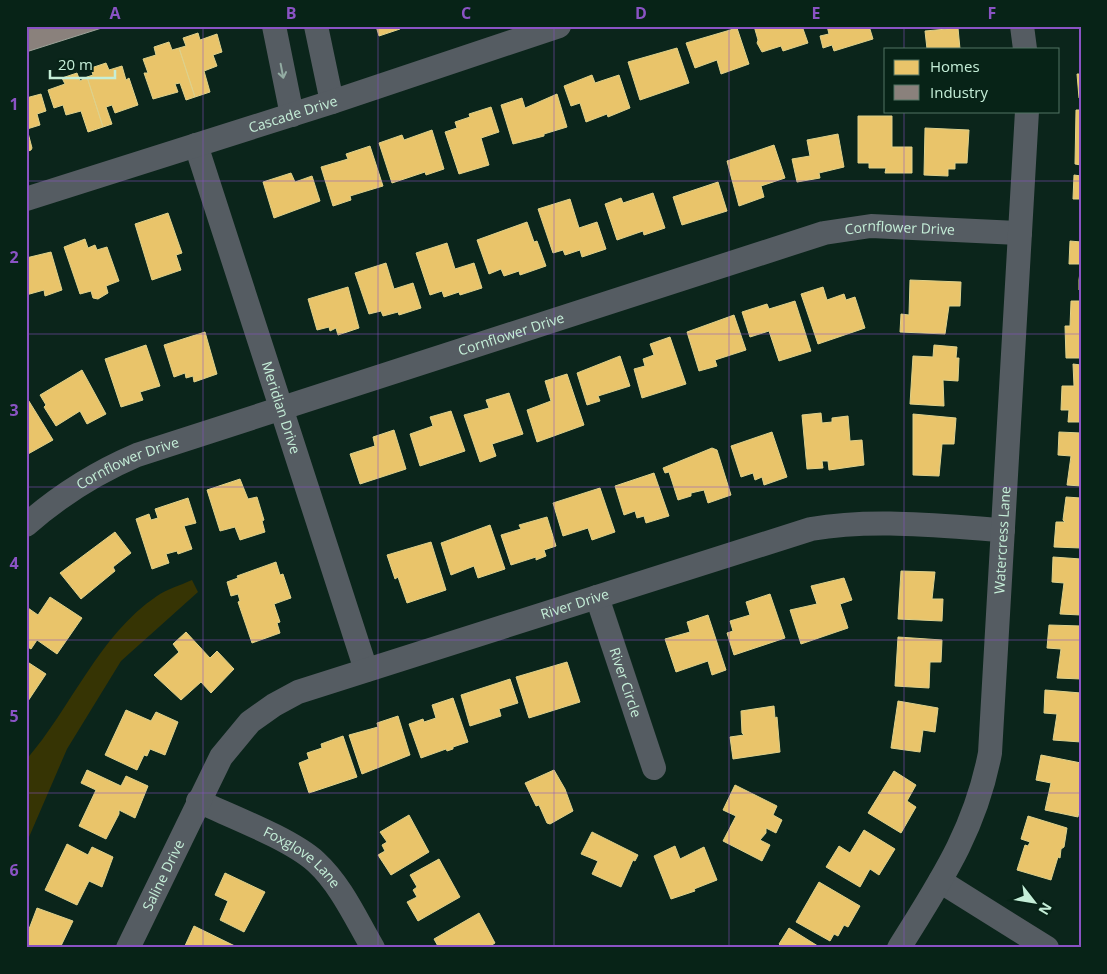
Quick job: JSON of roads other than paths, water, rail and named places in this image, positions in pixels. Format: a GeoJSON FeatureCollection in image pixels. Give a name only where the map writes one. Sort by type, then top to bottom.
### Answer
{"type":"FeatureCollection","features":[{"type":"Feature","properties":{"kind":"street"},"geometry":{"type":"LineString","coordinates":[[274,26],[292,115]]}},
{"type":"Feature","properties":{"kind":"street"},"geometry":{"type":"LineString","coordinates":[[316,26],[332,102]]}},
{"type":"Feature","properties":{"kind":"street","name":"Cascade Drive"},"geometry":{"type":"LineString","coordinates":[[26,199],[292,115],[559,26]]}},
{"type":"Feature","properties":{"kind":"street"},"geometry":{"type":"LineString","coordinates":[[1022,26],[1025,48]]}},
{"type":"Feature","properties":{"kind":"street","name":"Watercress Lane"},"geometry":{"type":"LineString","coordinates":[[899,948],[940,882],[968,829],[981,794],[990,753],[1026,112]]}},
{"type":"Feature","properties":{"kind":"street","name":"Meridian Drive"},"geometry":{"type":"LineString","coordinates":[[196,145],[366,670]]}},
{"type":"Feature","properties":{"kind":"street","name":"Cornflower Drive"},"geometry":{"type":"LineString","coordinates":[[26,525],[54,501],[84,480],[137,455],[824,233],[871,226],[1020,233]]}},
{"type":"Feature","properties":{"kind":"street","name":"River Drive"},"geometry":{"type":"LineString","coordinates":[[198,801],[221,757],[240,732],[262,713],[298,692],[784,536],[834,524],[882,522],[1003,530]]}},
{"type":"Feature","properties":{"kind":"street","name":"River Circle"},"geometry":{"type":"LineString","coordinates":[[597,597],[654,768]]}},
{"type":"Feature","properties":{"kind":"street","name":"Saline Drive"},"geometry":{"type":"LineString","coordinates":[[128,948],[198,801]]}},
{"type":"Feature","properties":{"kind":"street","name":"Foxglove Lane"},"geometry":{"type":"LineString","coordinates":[[198,801],[290,845],[315,861],[335,884],[372,948]]}},
{"type":"Feature","properties":{"kind":"street"},"geometry":{"type":"LineString","coordinates":[[940,882],[1047,948]]}}]}
